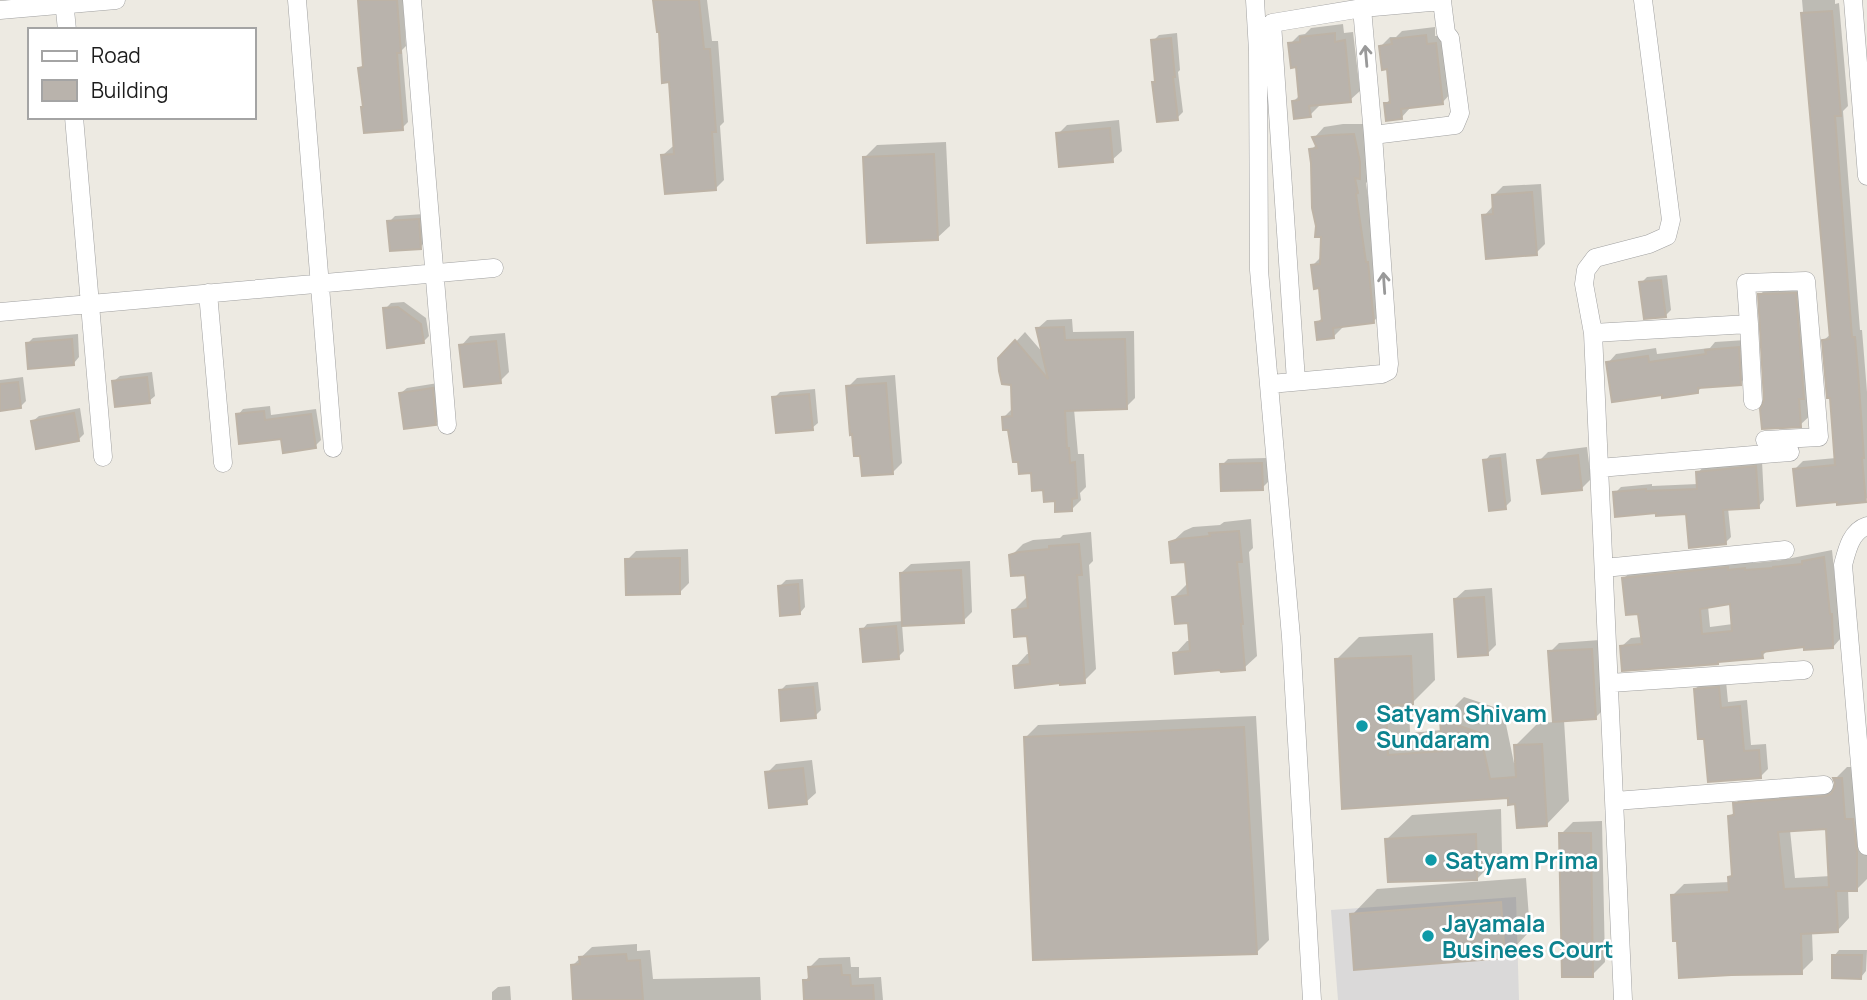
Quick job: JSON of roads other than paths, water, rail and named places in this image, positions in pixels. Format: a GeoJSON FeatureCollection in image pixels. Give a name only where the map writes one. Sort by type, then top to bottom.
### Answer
{"type":"FeatureCollection","features":[{"type":"Feature","properties":{"kind":"street"},"geometry":{"type":"LineString","coordinates":[[0,10],[64,2],[116,0]]}},
{"type":"Feature","properties":{"kind":"street"},"geometry":{"type":"LineString","coordinates":[[297,0],[333,448]]}},
{"type":"Feature","properties":{"kind":"street"},"geometry":{"type":"LineString","coordinates":[[412,0],[447,425]]}},
{"type":"Feature","properties":{"kind":"street"},"geometry":{"type":"LineString","coordinates":[[1255,0],[1258,51],[1259,270],[1291,636],[1312,1000]]}},
{"type":"Feature","properties":{"kind":"street"},"geometry":{"type":"LineString","coordinates":[[1623,1000],[1593,333],[1584,284],[1586,270],[1595,258],[1649,244],[1667,236],[1671,220],[1643,0]]}},
{"type":"Feature","properties":{"kind":"street"},"geometry":{"type":"LineString","coordinates":[[1853,0],[1867,176]]}},
{"type":"Feature","properties":{"kind":"street"},"geometry":{"type":"LineString","coordinates":[[1272,23],[1362,8],[1442,1],[1460,113],[1455,125],[1373,135]]}},
{"type":"Feature","properties":{"kind":"street"},"geometry":{"type":"LineString","coordinates":[[64,2],[67,28]]}},
{"type":"Feature","properties":{"kind":"street"},"geometry":{"type":"LineString","coordinates":[[1269,384],[1382,374],[1388,371],[1362,8]]}},
{"type":"Feature","properties":{"kind":"street"},"geometry":{"type":"LineString","coordinates":[[1258,51],[1272,23]]}},
{"type":"Feature","properties":{"kind":"street"},"geometry":{"type":"LineString","coordinates":[[1272,23],[1296,381]]}},
{"type":"Feature","properties":{"kind":"street"},"geometry":{"type":"LineString","coordinates":[[74,119],[103,457]]}},
{"type":"Feature","properties":{"kind":"street"},"geometry":{"type":"LineString","coordinates":[[0,312],[494,268]]}},
{"type":"Feature","properties":{"kind":"street"},"geometry":{"type":"LineString","coordinates":[[1753,401],[1746,284],[1806,281],[1819,437],[1765,440]]}},
{"type":"Feature","properties":{"kind":"street"},"geometry":{"type":"LineString","coordinates":[[208,293],[223,463]]}},
{"type":"Feature","properties":{"kind":"street"},"geometry":{"type":"LineString","coordinates":[[1593,333],[1749,324]]}},
{"type":"Feature","properties":{"kind":"street"},"geometry":{"type":"LineString","coordinates":[[1600,468],[1790,452]]}},
{"type":"Feature","properties":{"kind":"street"},"geometry":{"type":"LineString","coordinates":[[1867,526],[1862,527],[1848,544],[1843,565],[1867,846]]}},
{"type":"Feature","properties":{"kind":"street"},"geometry":{"type":"LineString","coordinates":[[1604,568],[1786,550]]}},
{"type":"Feature","properties":{"kind":"street"},"geometry":{"type":"LineString","coordinates":[[1609,683],[1804,670]]}},
{"type":"Feature","properties":{"kind":"street"},"geometry":{"type":"LineString","coordinates":[[1615,801],[1824,785]]}},
{"type":"Feature","properties":{"kind":"place","name":"Satyam Shivam Sundaram"},"geometry":{"type":"Point","coordinates":[1362,726]}},
{"type":"Feature","properties":{"kind":"place","name":"Satyam Prima"},"geometry":{"type":"Point","coordinates":[1431,860]}},
{"type":"Feature","properties":{"kind":"place","name":"Jayamala Businees Court"},"geometry":{"type":"Point","coordinates":[1428,936]}}]}
